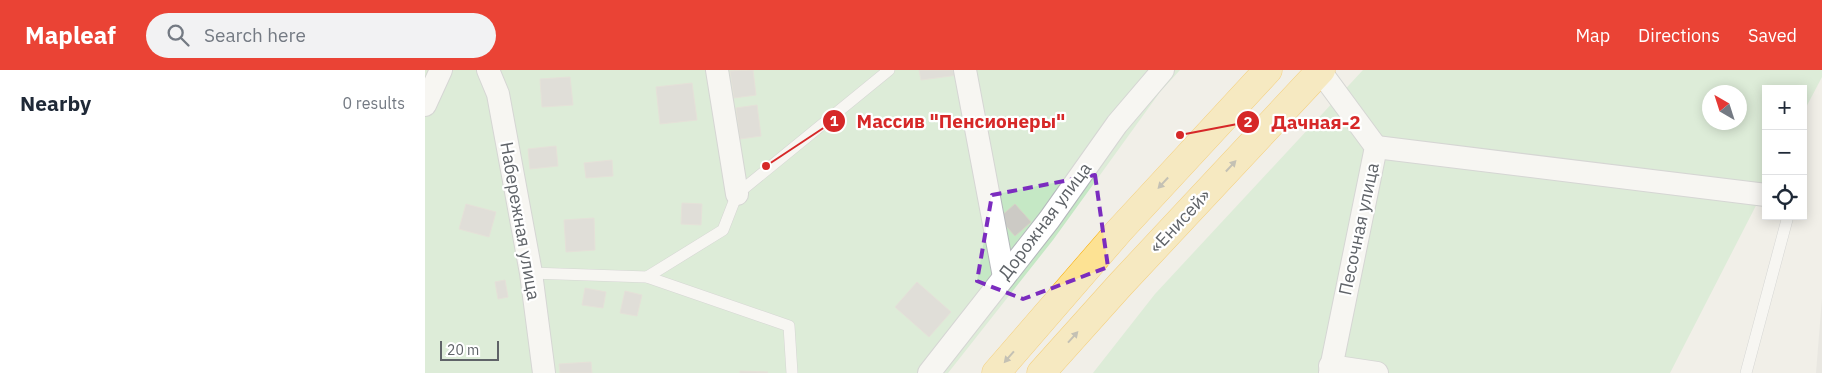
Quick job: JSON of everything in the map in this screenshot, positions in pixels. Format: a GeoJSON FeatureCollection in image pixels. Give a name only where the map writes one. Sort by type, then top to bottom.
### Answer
{"type":"FeatureCollection","features":[{"type":"Feature","properties":{"kind":"highway"},"geometry":{"type":"LineString","coordinates":[[996,373],[1119,231],[1268,70]]}},
{"type":"Feature","properties":{"kind":"highway","name":"«Енисей»"},"geometry":{"type":"LineString","coordinates":[[1041,373],[1120,285],[1321,71]]}},
{"type":"Feature","properties":{"kind":"street"},"geometry":{"type":"LineString","coordinates":[[425,105],[441,70]]}},
{"type":"Feature","properties":{"kind":"street","name":"Набережная улица"},"geometry":{"type":"LineString","coordinates":[[488,70],[498,94],[531,273],[544,373]]}},
{"type":"Feature","properties":{"kind":"street"},"geometry":{"type":"LineString","coordinates":[[717,70],[737,194]]}},
{"type":"Feature","properties":{"kind":"street"},"geometry":{"type":"LineString","coordinates":[[965,70],[1004,277]]}},
{"type":"Feature","properties":{"kind":"street","name":"Дорожная улица"},"geometry":{"type":"LineString","coordinates":[[929,373],[1049,220],[1117,124],[1163,70]]}},
{"type":"Feature","properties":{"kind":"street","name":"Песочная улица"},"geometry":{"type":"LineString","coordinates":[[1321,71],[1376,146],[1330,370]]}},
{"type":"Feature","properties":{"kind":"street"},"geometry":{"type":"LineString","coordinates":[[1376,146],[1762,194]]}},
{"type":"Feature","properties":{"kind":"street"},"geometry":{"type":"LineString","coordinates":[[1330,370],[1377,373]]}},
{"type":"Feature","properties":{"kind":"lane"},"geometry":{"type":"LineString","coordinates":[[647,277],[723,230],[737,194],[889,70]]}},
{"type":"Feature","properties":{"kind":"lane"},"geometry":{"type":"LineString","coordinates":[[1746,373],[1787,220]]}},
{"type":"Feature","properties":{"kind":"lane"},"geometry":{"type":"LineString","coordinates":[[531,273],[647,277],[789,326],[792,373]]}},
{"type":"Feature","properties":{"kind":"highlighted area"},"geometry":{"type":"Polygon","coordinates":[[[1095,175],[1108,267],[1023,299],[977,281],[992,195],[1095,175]]]}},
{"type":"Feature","properties":{"kind":"shaded area"},"geometry":{"type":"Polygon","coordinates":[[[1822,299],[1822,373],[1816,373],[1822,299]]]}},
{"type":"Feature","properties":{"kind":"green space"},"geometry":{"type":"Polygon","coordinates":[[[425,70],[1180,70],[1160,92],[1053,240],[948,373],[425,373],[425,70]]]}},
{"type":"Feature","properties":{"kind":"green space"},"geometry":{"type":"Polygon","coordinates":[[[1363,70],[1822,70],[1822,77],[1807,105],[1807,85],[1762,85],[1762,194],[1670,373],[1093,373],[1155,294],[1363,70]]]}},
{"type":"Feature","properties":{"kind":"building"},"geometry":{"type":"Polygon","coordinates":[[[753,70],[756,95],[734,98],[730,71],[753,70]]]}},
{"type":"Feature","properties":{"kind":"building"},"geometry":{"type":"Polygon","coordinates":[[[919,70],[957,70],[958,75],[921,80],[919,70]]]}},
{"type":"Feature","properties":{"kind":"building"},"geometry":{"type":"Polygon","coordinates":[[[570,77],[573,105],[542,107],[540,79],[570,77]]]}},
{"type":"Feature","properties":{"kind":"building"},"geometry":{"type":"Polygon","coordinates":[[[692,83],[697,120],[660,124],[656,87],[692,83]]]}},
{"type":"Feature","properties":{"kind":"building"},"geometry":{"type":"Polygon","coordinates":[[[757,105],[761,136],[740,139],[736,108],[757,105]]]}},
{"type":"Feature","properties":{"kind":"building"},"geometry":{"type":"Polygon","coordinates":[[[556,146],[558,166],[530,169],[528,149],[556,146]]]}},
{"type":"Feature","properties":{"kind":"building"},"geometry":{"type":"Polygon","coordinates":[[[612,160],[613,176],[586,178],[584,163],[612,160]]]}},
{"type":"Feature","properties":{"kind":"building"},"geometry":{"type":"Polygon","coordinates":[[[682,203],[702,204],[701,225],[681,224],[682,203]]]}},
{"type":"Feature","properties":{"kind":"building"},"geometry":{"type":"Polygon","coordinates":[[[466,204],[496,212],[489,237],[459,229],[466,204]]]}},
{"type":"Feature","properties":{"kind":"building"},"geometry":{"type":"Polygon","coordinates":[[[1015,204],[1031,222],[1015,236],[999,218],[1015,204]]]}},
{"type":"Feature","properties":{"kind":"building"},"geometry":{"type":"Polygon","coordinates":[[[594,218],[595,250],[566,252],[564,220],[594,218]]]}},
{"type":"Feature","properties":{"kind":"building"},"geometry":{"type":"Polygon","coordinates":[[[505,280],[508,297],[498,299],[495,282],[505,280]]]}},
{"type":"Feature","properties":{"kind":"building"},"geometry":{"type":"Polygon","coordinates":[[[917,282],[951,312],[929,337],[895,307],[917,282]]]}},
{"type":"Feature","properties":{"kind":"building"},"geometry":{"type":"Polygon","coordinates":[[[585,288],[606,292],[603,308],[582,305],[585,288]]]}},
{"type":"Feature","properties":{"kind":"building"},"geometry":{"type":"Polygon","coordinates":[[[625,291],[642,295],[637,316],[620,313],[625,291]]]}},
{"type":"Feature","properties":{"kind":"building"},"geometry":{"type":"Polygon","coordinates":[[[591,362],[592,373],[560,373],[559,364],[591,362]]]}},
{"type":"Feature","properties":{"kind":"building"},"geometry":{"type":"Polygon","coordinates":[[[740,371],[768,372],[740,373],[740,371]]]}},
{"type":"Feature","properties":{"kind":"place","name":"Дачная-2"},"geometry":{"type":"Point","coordinates":[1180,135]}},
{"type":"Feature","properties":{"kind":"place","name":"Массив \"Пенсионеры\""},"geometry":{"type":"Point","coordinates":[766,166]}}]}
